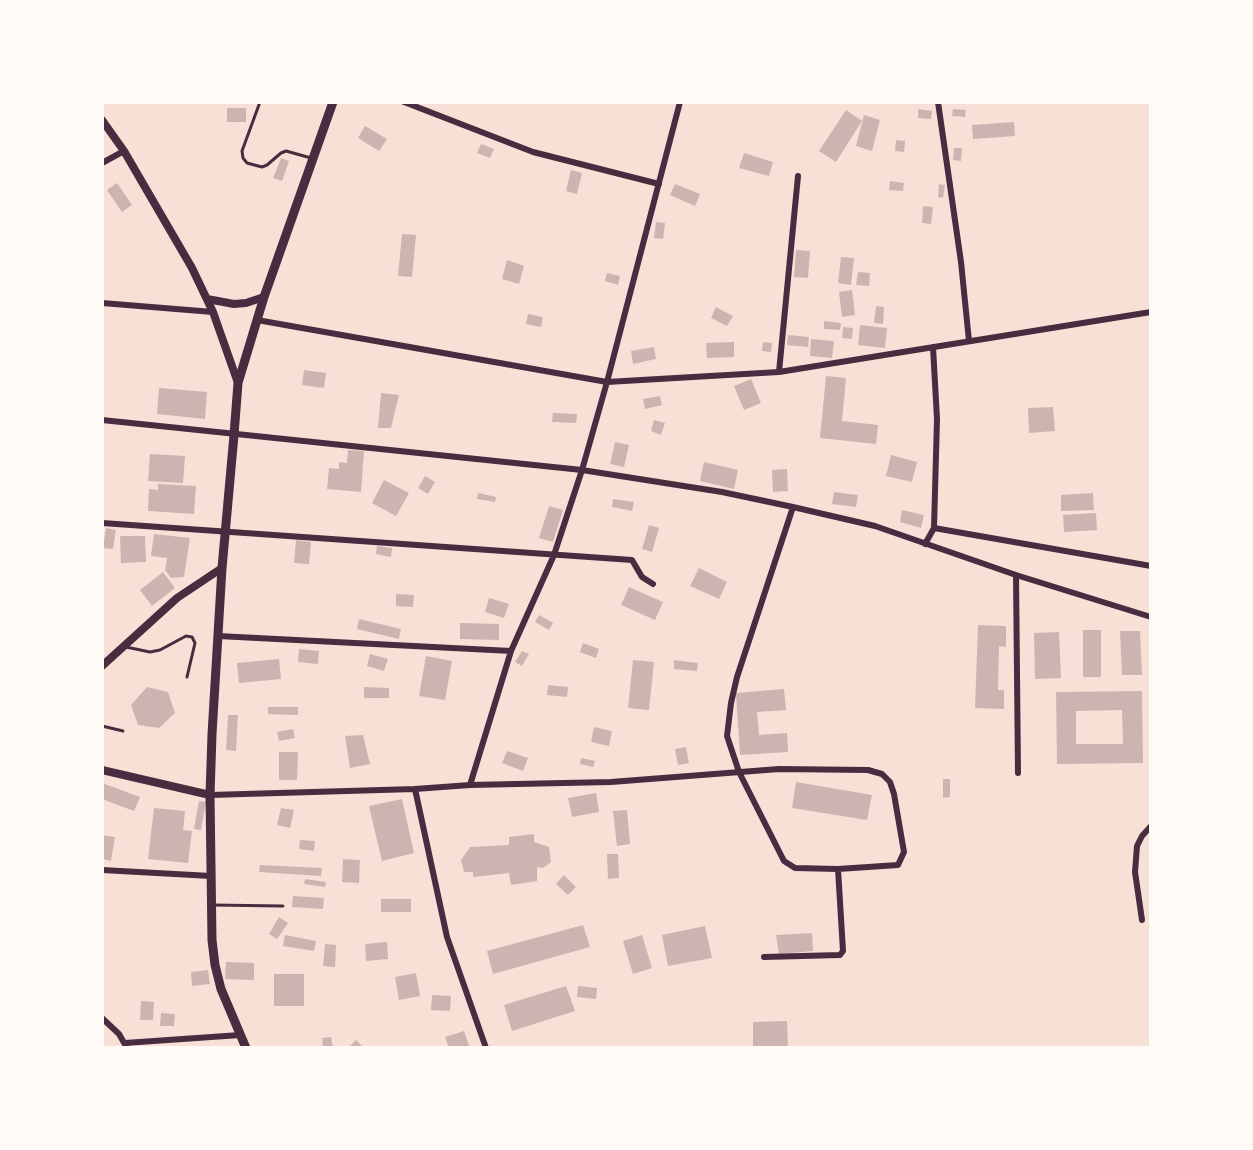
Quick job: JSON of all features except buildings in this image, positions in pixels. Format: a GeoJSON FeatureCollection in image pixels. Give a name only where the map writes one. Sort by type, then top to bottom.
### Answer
{"type":"FeatureCollection","features":[{"type":"Feature","properties":{"kind":"highway"},"geometry":{"type":"LineString","coordinates":[[246,1048],[221,989],[215,965],[211,905],[210,795],[218,636],[238,383],[264,297],[333,102]]}},
{"type":"Feature","properties":{"kind":"main road"},"geometry":{"type":"LineString","coordinates":[[102,666],[177,598],[222,568]]}},
{"type":"Feature","properties":{"kind":"main road"},"geometry":{"type":"LineString","coordinates":[[102,770],[210,795]]}},
{"type":"Feature","properties":{"kind":"street"},"geometry":{"type":"LineString","coordinates":[[404,102],[533,152],[659,184]]}},
{"type":"Feature","properties":{"kind":"street"},"geometry":{"type":"LineString","coordinates":[[471,785],[511,651],[554,555],[582,470],[680,102]]}},
{"type":"Feature","properties":{"kind":"street"},"geometry":{"type":"LineString","coordinates":[[938,102],[961,262],[969,341]]}},
{"type":"Feature","properties":{"kind":"street"},"geometry":{"type":"LineString","coordinates":[[102,120],[124,151],[176,237],[213,312],[238,383]]}},
{"type":"Feature","properties":{"kind":"street"},"geometry":{"type":"LineString","coordinates":[[102,163],[124,151]]}},
{"type":"Feature","properties":{"kind":"street"},"geometry":{"type":"LineString","coordinates":[[779,372],[798,176]]}},
{"type":"Feature","properties":{"kind":"street"},"geometry":{"type":"LineString","coordinates":[[207,299],[234,304],[264,297]]}},
{"type":"Feature","properties":{"kind":"street"},"geometry":{"type":"LineString","coordinates":[[102,303],[213,312]]}},
{"type":"Feature","properties":{"kind":"street"},"geometry":{"type":"LineString","coordinates":[[257,320],[607,382],[779,372],[1151,312]]}},
{"type":"Feature","properties":{"kind":"street"},"geometry":{"type":"LineString","coordinates":[[925,544],[934,528],[937,419],[933,347]]}},
{"type":"Feature","properties":{"kind":"street"},"geometry":{"type":"LineString","coordinates":[[102,420],[582,470],[722,492],[875,526],[1016,575],[1151,617]]}},
{"type":"Feature","properties":{"kind":"street"},"geometry":{"type":"LineString","coordinates":[[210,795],[612,782],[739,772],[779,769],[868,770],[882,774],[890,782],[894,794],[904,852],[898,865],[838,869],[795,868],[784,861],[739,772],[727,736],[737,676],[794,507]]}},
{"type":"Feature","properties":{"kind":"street"},"geometry":{"type":"LineString","coordinates":[[102,523],[632,560],[642,577],[653,584]]}},
{"type":"Feature","properties":{"kind":"street"},"geometry":{"type":"LineString","coordinates":[[934,528],[1151,566]]}},
{"type":"Feature","properties":{"kind":"street"},"geometry":{"type":"LineString","coordinates":[[1016,575],[1018,773]]}},
{"type":"Feature","properties":{"kind":"street"},"geometry":{"type":"LineString","coordinates":[[218,636],[511,651]]}},
{"type":"Feature","properties":{"kind":"street"},"geometry":{"type":"LineString","coordinates":[[415,789],[445,928],[486,1048]]}},
{"type":"Feature","properties":{"kind":"street"},"geometry":{"type":"LineString","coordinates":[[1142,920],[1135,872],[1137,846],[1151,826]]}},
{"type":"Feature","properties":{"kind":"street"},"geometry":{"type":"LineString","coordinates":[[764,957],[840,955],[843,951],[838,869]]}},
{"type":"Feature","properties":{"kind":"street"},"geometry":{"type":"LineString","coordinates":[[102,870],[211,876]]}},
{"type":"Feature","properties":{"kind":"street"},"geometry":{"type":"LineString","coordinates":[[102,1018],[119,1034],[126,1046],[240,1035]]}},
{"type":"Feature","properties":{"kind":"lane"},"geometry":{"type":"LineString","coordinates":[[260,102],[242,151],[247,163],[262,167],[286,151],[313,159]]}},
{"type":"Feature","properties":{"kind":"lane"},"geometry":{"type":"LineString","coordinates":[[124,646],[150,652],[160,650],[186,636],[192,637],[195,643],[187,677]]}},
{"type":"Feature","properties":{"kind":"lane"},"geometry":{"type":"LineString","coordinates":[[102,726],[123,731]]}},
{"type":"Feature","properties":{"kind":"lane"},"geometry":{"type":"LineString","coordinates":[[211,905],[283,906]]}}]}
